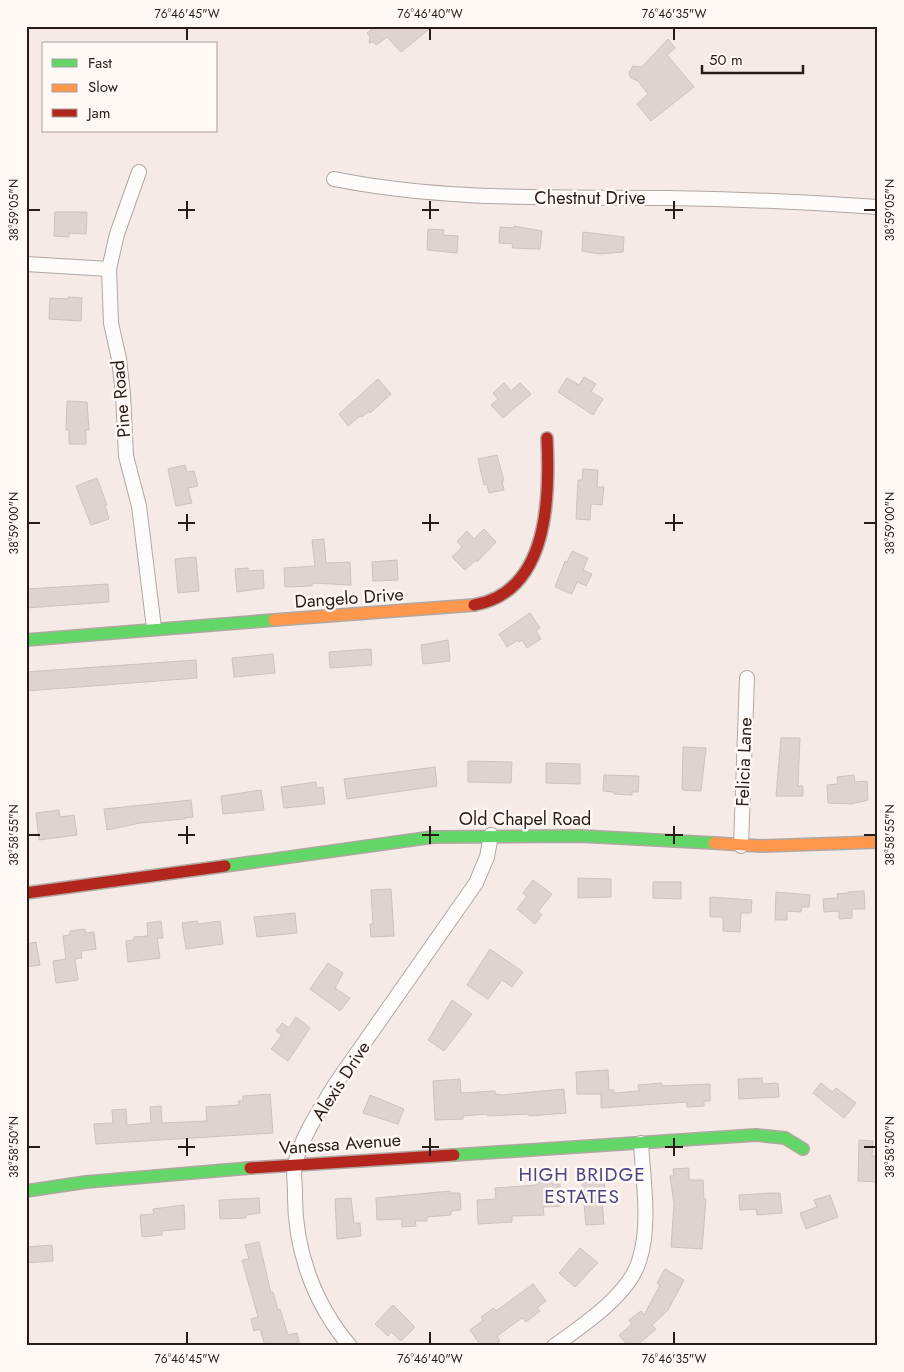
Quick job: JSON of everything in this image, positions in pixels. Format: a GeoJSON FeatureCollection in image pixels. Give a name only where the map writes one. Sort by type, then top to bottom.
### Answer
{"type":"FeatureCollection","features":[{"type":"Feature","properties":{"kind":"street","name":"Pine Road"},"geometry":{"type":"LineString","coordinates":[[139,172],[117,234],[109,269],[111,323],[119,359],[123,394],[126,456],[139,506],[154,628]]}},
{"type":"Feature","properties":{"kind":"street","name":"Chestnut Drive"},"geometry":{"type":"LineString","coordinates":[[334,179],[415,190],[496,197],[750,200],[878,207]]}},
{"type":"Feature","properties":{"kind":"street"},"geometry":{"type":"LineString","coordinates":[[26,264],[109,269]]}},
{"type":"Feature","properties":{"kind":"street","name":"Dangelo Drive"},"geometry":{"type":"LineString","coordinates":[[26,640],[154,628],[452,608],[482,604],[497,598],[522,576],[536,550],[545,519],[549,461],[547,438]]}},
{"type":"Feature","properties":{"kind":"street","name":"Felicia Lane"},"geometry":{"type":"LineString","coordinates":[[741,846],[746,678]]}},
{"type":"Feature","properties":{"kind":"street","name":"Old Chapel Road"},"geometry":{"type":"LineString","coordinates":[[26,893],[433,836],[491,835],[635,838],[741,846],[878,842]]}},
{"type":"Feature","properties":{"kind":"street","name":"Alexis Drive"},"geometry":{"type":"LineString","coordinates":[[350,1346],[336,1329],[321,1304],[306,1265],[298,1235],[295,1204],[295,1165],[313,1124],[336,1084],[476,883],[488,858],[491,835]]}},
{"type":"Feature","properties":{"kind":"street","name":"Vanessa Avenue"},"geometry":{"type":"LineString","coordinates":[[26,1191],[126,1178],[295,1165],[768,1135],[792,1140],[803,1149]]}},
{"type":"Feature","properties":{"kind":"street"},"geometry":{"type":"LineString","coordinates":[[554,1346],[616,1295],[638,1265],[643,1242],[644,1221],[641,1143]]}},
{"type":"Feature","properties":{"kind":"building"},"geometry":{"type":"Polygon","coordinates":[[[375,26],[433,26],[401,52],[387,37],[376,45],[374,42],[369,43],[370,37],[367,33],[375,26]]]}},
{"type":"Feature","properties":{"kind":"building"},"geometry":{"type":"Polygon","coordinates":[[[668,39],[675,48],[667,55],[694,87],[651,121],[637,104],[648,94],[638,81],[631,78],[629,73],[633,66],[642,67],[668,39]]]}},
{"type":"Feature","properties":{"kind":"building"},"geometry":{"type":"Polygon","coordinates":[[[55,212],[87,212],[86,234],[69,233],[69,237],[54,236],[55,212]]]}},
{"type":"Feature","properties":{"kind":"building"},"geometry":{"type":"Polygon","coordinates":[[[514,226],[542,231],[540,249],[512,248],[513,244],[499,243],[500,227],[514,228],[514,226]]]}},
{"type":"Feature","properties":{"kind":"building"},"geometry":{"type":"Polygon","coordinates":[[[428,229],[444,230],[443,235],[458,236],[457,253],[427,250],[428,229]]]}},
{"type":"Feature","properties":{"kind":"building"},"geometry":{"type":"Polygon","coordinates":[[[583,232],[624,237],[623,252],[600,254],[582,251],[583,232]]]}},
{"type":"Feature","properties":{"kind":"building"},"geometry":{"type":"Polygon","coordinates":[[[68,297],[82,298],[81,321],[49,319],[50,298],[68,299],[68,297]]]}},
{"type":"Feature","properties":{"kind":"building"},"geometry":{"type":"Polygon","coordinates":[[[584,377],[596,384],[591,392],[603,399],[593,415],[558,392],[567,378],[579,385],[584,377]]]}},
{"type":"Feature","properties":{"kind":"building"},"geometry":{"type":"Polygon","coordinates":[[[378,379],[391,394],[370,413],[369,411],[362,417],[360,416],[348,426],[339,414],[378,379]]]}},
{"type":"Feature","properties":{"kind":"building"},"geometry":{"type":"Polygon","coordinates":[[[504,383],[511,391],[520,383],[531,394],[503,418],[491,405],[498,399],[493,393],[504,383]]]}},
{"type":"Feature","properties":{"kind":"building"},"geometry":{"type":"Polygon","coordinates":[[[67,401],[87,402],[89,430],[86,430],[86,444],[69,444],[69,430],[66,430],[67,401]]]}},
{"type":"Feature","properties":{"kind":"building"},"geometry":{"type":"Polygon","coordinates":[[[497,455],[504,481],[502,481],[504,490],[489,493],[487,484],[484,485],[478,459],[497,455]]]}},
{"type":"Feature","properties":{"kind":"building"},"geometry":{"type":"Polygon","coordinates":[[[185,465],[187,472],[194,471],[198,486],[188,488],[192,503],[176,506],[168,469],[185,465]]]}},
{"type":"Feature","properties":{"kind":"building"},"geometry":{"type":"Polygon","coordinates":[[[583,469],[598,470],[597,487],[604,487],[602,505],[591,504],[590,520],[576,519],[578,480],[582,480],[583,469]]]}},
{"type":"Feature","properties":{"kind":"building"},"geometry":{"type":"Polygon","coordinates":[[[97,478],[107,505],[105,505],[109,519],[91,525],[76,486],[97,478]]]}},
{"type":"Feature","properties":{"kind":"building"},"geometry":{"type":"Polygon","coordinates":[[[484,529],[496,542],[477,562],[476,560],[465,570],[452,557],[462,547],[457,541],[467,531],[474,539],[484,529]]]}},
{"type":"Feature","properties":{"kind":"building"},"geometry":{"type":"Polygon","coordinates":[[[324,539],[326,563],[350,562],[351,585],[312,583],[312,586],[285,587],[284,568],[315,566],[312,540],[324,539]]]}},
{"type":"Feature","properties":{"kind":"building"},"geometry":{"type":"Polygon","coordinates":[[[572,551],[588,558],[583,570],[592,574],[586,586],[577,582],[572,594],[555,587],[565,561],[567,562],[572,551]]]}},
{"type":"Feature","properties":{"kind":"building"},"geometry":{"type":"Polygon","coordinates":[[[196,557],[199,591],[178,593],[175,559],[196,557]]]}},
{"type":"Feature","properties":{"kind":"building"},"geometry":{"type":"Polygon","coordinates":[[[397,560],[398,580],[373,581],[372,562],[397,560]]]}},
{"type":"Feature","properties":{"kind":"building"},"geometry":{"type":"Polygon","coordinates":[[[248,568],[248,571],[263,570],[264,588],[237,592],[235,569],[248,568]]]}},
{"type":"Feature","properties":{"kind":"building"},"geometry":{"type":"Polygon","coordinates":[[[108,584],[109,602],[26,608],[26,589],[108,584]]]}},
{"type":"Feature","properties":{"kind":"building"},"geometry":{"type":"Polygon","coordinates":[[[530,613],[540,628],[536,631],[541,639],[527,648],[522,640],[519,642],[518,640],[507,647],[499,634],[530,613]]]}},
{"type":"Feature","properties":{"kind":"building"},"geometry":{"type":"Polygon","coordinates":[[[448,640],[450,661],[423,664],[421,645],[448,640]]]}},
{"type":"Feature","properties":{"kind":"building"},"geometry":{"type":"Polygon","coordinates":[[[371,649],[372,665],[330,668],[329,652],[371,649]]]}},
{"type":"Feature","properties":{"kind":"building"},"geometry":{"type":"Polygon","coordinates":[[[273,654],[275,673],[234,677],[232,658],[273,654]]]}},
{"type":"Feature","properties":{"kind":"building"},"geometry":{"type":"Polygon","coordinates":[[[196,660],[197,678],[26,691],[26,672],[196,660]]]}},
{"type":"Feature","properties":{"kind":"building"},"geometry":{"type":"Polygon","coordinates":[[[781,738],[800,738],[798,786],[803,786],[803,796],[776,796],[781,738]]]}},
{"type":"Feature","properties":{"kind":"building"},"geometry":{"type":"Polygon","coordinates":[[[683,747],[706,748],[701,791],[682,790],[683,747]]]}},
{"type":"Feature","properties":{"kind":"building"},"geometry":{"type":"Polygon","coordinates":[[[468,761],[512,762],[511,783],[468,782],[468,761]]]}},
{"type":"Feature","properties":{"kind":"building"},"geometry":{"type":"Polygon","coordinates":[[[546,763],[580,764],[580,784],[546,783],[546,763]]]}},
{"type":"Feature","properties":{"kind":"building"},"geometry":{"type":"Polygon","coordinates":[[[435,767],[437,786],[347,799],[344,779],[435,767]]]}},
{"type":"Feature","properties":{"kind":"building"},"geometry":{"type":"Polygon","coordinates":[[[604,775],[639,776],[638,792],[632,792],[632,795],[603,791],[604,775]]]}},
{"type":"Feature","properties":{"kind":"building"},"geometry":{"type":"Polygon","coordinates":[[[854,775],[855,782],[867,781],[868,800],[852,804],[828,803],[827,785],[838,784],[837,777],[854,775]]]}},
{"type":"Feature","properties":{"kind":"building"},"geometry":{"type":"Polygon","coordinates":[[[316,782],[317,788],[323,787],[325,804],[284,808],[281,787],[316,782]]]}},
{"type":"Feature","properties":{"kind":"building"},"geometry":{"type":"Polygon","coordinates":[[[261,790],[264,810],[223,814],[221,796],[261,790]]]}},
{"type":"Feature","properties":{"kind":"building"},"geometry":{"type":"Polygon","coordinates":[[[191,800],[193,817],[140,823],[107,830],[104,809],[191,800]]]}},
{"type":"Feature","properties":{"kind":"building"},"geometry":{"type":"Polygon","coordinates":[[[59,810],[60,817],[74,815],[77,835],[39,840],[36,813],[59,810]]]}},
{"type":"Feature","properties":{"kind":"building"},"geometry":{"type":"Polygon","coordinates":[[[578,878],[611,879],[611,897],[578,898],[578,878]]]}},
{"type":"Feature","properties":{"kind":"building"},"geometry":{"type":"Polygon","coordinates":[[[533,880],[552,894],[538,912],[542,915],[535,924],[517,909],[527,896],[523,893],[533,880]]]}},
{"type":"Feature","properties":{"kind":"building"},"geometry":{"type":"Polygon","coordinates":[[[653,882],[681,882],[681,899],[653,898],[653,882]]]}},
{"type":"Feature","properties":{"kind":"building"},"geometry":{"type":"Polygon","coordinates":[[[391,889],[394,936],[371,937],[370,924],[373,924],[371,890],[391,889]]]}},
{"type":"Feature","properties":{"kind":"building"},"geometry":{"type":"Polygon","coordinates":[[[864,891],[865,909],[852,909],[852,918],[839,919],[839,911],[824,912],[823,899],[838,898],[837,894],[864,891]]]}},
{"type":"Feature","properties":{"kind":"building"},"geometry":{"type":"Polygon","coordinates":[[[776,892],[810,895],[809,907],[802,907],[801,912],[787,911],[787,920],[775,920],[776,892]]]}},
{"type":"Feature","properties":{"kind":"building"},"geometry":{"type":"Polygon","coordinates":[[[710,897],[752,900],[751,913],[741,913],[740,932],[723,931],[723,917],[710,917],[710,897]]]}},
{"type":"Feature","properties":{"kind":"building"},"geometry":{"type":"Polygon","coordinates":[[[295,913],[297,933],[257,937],[254,917],[295,913]]]}},
{"type":"Feature","properties":{"kind":"building"},"geometry":{"type":"Polygon","coordinates":[[[161,921],[163,938],[157,938],[160,958],[128,962],[126,941],[134,940],[134,937],[148,936],[147,923],[161,921]]]}},
{"type":"Feature","properties":{"kind":"building"},"geometry":{"type":"Polygon","coordinates":[[[197,921],[198,924],[220,921],[223,944],[186,949],[182,923],[197,921]]]}},
{"type":"Feature","properties":{"kind":"building"},"geometry":{"type":"Polygon","coordinates":[[[85,929],[85,933],[94,932],[96,949],[81,951],[82,958],[75,959],[78,980],[56,983],[53,961],[66,959],[63,936],[70,935],[70,931],[85,929]]]}},
{"type":"Feature","properties":{"kind":"building"},"geometry":{"type":"Polygon","coordinates":[[[36,942],[40,965],[26,967],[26,944],[36,942]]]}},
{"type":"Feature","properties":{"kind":"building"},"geometry":{"type":"Polygon","coordinates":[[[490,949],[523,972],[512,987],[502,980],[488,999],[467,985],[490,949]]]}},
{"type":"Feature","properties":{"kind":"building"},"geometry":{"type":"Polygon","coordinates":[[[328,963],[343,973],[335,988],[350,998],[340,1011],[310,989],[328,963]]]}},
{"type":"Feature","properties":{"kind":"building"},"geometry":{"type":"Polygon","coordinates":[[[452,1000],[472,1014],[444,1051],[428,1040],[452,1000]]]}},
{"type":"Feature","properties":{"kind":"building"},"geometry":{"type":"Polygon","coordinates":[[[296,1017],[310,1028],[288,1061],[271,1049],[282,1035],[276,1031],[282,1023],[289,1028],[296,1017]]]}},
{"type":"Feature","properties":{"kind":"building"},"geometry":{"type":"Polygon","coordinates":[[[608,1070],[609,1090],[614,1090],[614,1093],[639,1091],[638,1085],[661,1083],[662,1086],[710,1084],[710,1101],[704,1101],[704,1106],[687,1107],[687,1102],[601,1108],[601,1094],[577,1094],[576,1072],[608,1070]]]}},
{"type":"Feature","properties":{"kind":"building"},"geometry":{"type":"Polygon","coordinates":[[[762,1078],[763,1084],[778,1083],[779,1097],[739,1099],[738,1079],[762,1078]]]}},
{"type":"Feature","properties":{"kind":"building"},"geometry":{"type":"Polygon","coordinates":[[[460,1079],[461,1093],[495,1091],[495,1094],[501,1095],[564,1089],[566,1113],[529,1116],[529,1114],[488,1116],[487,1114],[463,1116],[463,1119],[435,1120],[433,1081],[460,1079]]]}},
{"type":"Feature","properties":{"kind":"building"},"geometry":{"type":"Polygon","coordinates":[[[821,1083],[832,1092],[836,1088],[856,1103],[844,1118],[813,1093],[821,1083]]]}},
{"type":"Feature","properties":{"kind":"building"},"geometry":{"type":"Polygon","coordinates":[[[270,1094],[273,1133],[96,1144],[94,1124],[113,1123],[112,1110],[126,1109],[127,1125],[151,1123],[150,1107],[161,1106],[162,1123],[207,1121],[206,1107],[239,1105],[238,1101],[243,1101],[243,1096],[270,1094]]]}},
{"type":"Feature","properties":{"kind":"building"},"geometry":{"type":"Polygon","coordinates":[[[370,1095],[404,1109],[398,1124],[363,1113],[370,1095]]]}},
{"type":"Feature","properties":{"kind":"building"},"geometry":{"type":"Polygon","coordinates":[[[859,1140],[873,1141],[872,1156],[878,1156],[878,1182],[858,1181],[859,1140]]]}},
{"type":"Feature","properties":{"kind":"building"},"geometry":{"type":"Polygon","coordinates":[[[689,1168],[689,1180],[703,1180],[704,1199],[706,1199],[702,1249],[671,1247],[674,1204],[670,1176],[674,1176],[673,1169],[689,1168]]]}},
{"type":"Feature","properties":{"kind":"building"},"geometry":{"type":"Polygon","coordinates":[[[552,1181],[552,1184],[560,1184],[561,1206],[543,1207],[544,1215],[512,1216],[512,1222],[478,1224],[477,1200],[496,1199],[495,1188],[537,1185],[537,1182],[552,1181]]]}},
{"type":"Feature","properties":{"kind":"building"},"geometry":{"type":"Polygon","coordinates":[[[604,1181],[606,1199],[602,1200],[604,1224],[586,1225],[582,1183],[604,1181]]]}},
{"type":"Feature","properties":{"kind":"building"},"geometry":{"type":"Polygon","coordinates":[[[450,1191],[450,1193],[460,1193],[461,1210],[451,1211],[451,1215],[427,1217],[427,1221],[415,1221],[416,1226],[402,1227],[402,1219],[377,1220],[376,1198],[450,1191]]]}},
{"type":"Feature","properties":{"kind":"building"},"geometry":{"type":"Polygon","coordinates":[[[780,1193],[782,1213],[757,1215],[756,1209],[740,1210],[739,1195],[780,1193]]]}},
{"type":"Feature","properties":{"kind":"building"},"geometry":{"type":"Polygon","coordinates":[[[830,1195],[838,1217],[806,1229],[800,1213],[817,1207],[814,1200],[830,1195]]]}},
{"type":"Feature","properties":{"kind":"building"},"geometry":{"type":"Polygon","coordinates":[[[259,1198],[260,1213],[246,1215],[246,1218],[220,1219],[219,1200],[259,1198]]]}},
{"type":"Feature","properties":{"kind":"building"},"geometry":{"type":"Polygon","coordinates":[[[351,1198],[354,1223],[360,1223],[361,1236],[337,1239],[335,1199],[351,1198]]]}},
{"type":"Feature","properties":{"kind":"building"},"geometry":{"type":"Polygon","coordinates":[[[184,1205],[185,1229],[162,1231],[162,1235],[142,1237],[140,1215],[154,1214],[153,1209],[184,1205]]]}},
{"type":"Feature","properties":{"kind":"building"},"geometry":{"type":"Polygon","coordinates":[[[259,1242],[271,1293],[273,1292],[278,1310],[280,1309],[288,1335],[297,1333],[300,1346],[263,1346],[264,1342],[260,1329],[254,1331],[251,1319],[258,1317],[242,1260],[249,1259],[245,1245],[259,1242]]]}},
{"type":"Feature","properties":{"kind":"building"},"geometry":{"type":"Polygon","coordinates":[[[52,1245],[53,1261],[26,1263],[26,1247],[52,1245]]]}},
{"type":"Feature","properties":{"kind":"building"},"geometry":{"type":"Polygon","coordinates":[[[580,1248],[598,1263],[575,1287],[559,1273],[580,1248]]]}},
{"type":"Feature","properties":{"kind":"building"},"geometry":{"type":"Polygon","coordinates":[[[665,1269],[684,1280],[668,1310],[652,1325],[656,1329],[636,1346],[628,1346],[619,1335],[632,1324],[629,1320],[641,1311],[644,1315],[660,1285],[657,1283],[665,1269]]]}},
{"type":"Feature","properties":{"kind":"building"},"geometry":{"type":"Polygon","coordinates":[[[533,1284],[546,1301],[537,1308],[540,1311],[526,1322],[522,1318],[497,1336],[500,1341],[494,1346],[481,1346],[470,1330],[483,1320],[481,1317],[494,1308],[496,1311],[533,1284]]]}},
{"type":"Feature","properties":{"kind":"building"},"geometry":{"type":"Polygon","coordinates":[[[393,1305],[415,1327],[401,1341],[391,1332],[388,1336],[375,1324],[393,1305]]]}},
{"type":"Feature","properties":{"kind":"traffic: fast"},"geometry":{"type":"LineString","coordinates":[[26,640],[274,620]]}},
{"type":"Feature","properties":{"kind":"traffic: fast"},"geometry":{"type":"LineString","coordinates":[[225,866],[433,837],[580,836],[714,843]]}},
{"type":"Feature","properties":{"kind":"traffic: fast"},"geometry":{"type":"LineString","coordinates":[[454,1155],[756,1135],[785,1138],[803,1149]]}},
{"type":"Feature","properties":{"kind":"traffic: fast"},"geometry":{"type":"LineString","coordinates":[[26,1191],[86,1182],[250,1168]]}},
{"type":"Feature","properties":{"kind":"traffic: slow"},"geometry":{"type":"LineString","coordinates":[[274,620],[474,605]]}},
{"type":"Feature","properties":{"kind":"traffic: slow"},"geometry":{"type":"LineString","coordinates":[[714,843],[760,846],[878,842]]}},
{"type":"Feature","properties":{"kind":"traffic: jam"},"geometry":{"type":"LineString","coordinates":[[474,605],[499,597],[517,582],[531,562],[540,539],[545,513],[548,462],[547,438]]}},
{"type":"Feature","properties":{"kind":"traffic: jam"},"geometry":{"type":"LineString","coordinates":[[26,893],[225,866]]}},
{"type":"Feature","properties":{"kind":"traffic: jam"},"geometry":{"type":"LineString","coordinates":[[250,1168],[454,1155]]}},
{"type":"Feature","properties":{"kind":"district","name":"HIGH BRIDGE ESTATES"},"geometry":{"type":"Point","coordinates":[582,1185]}}]}
